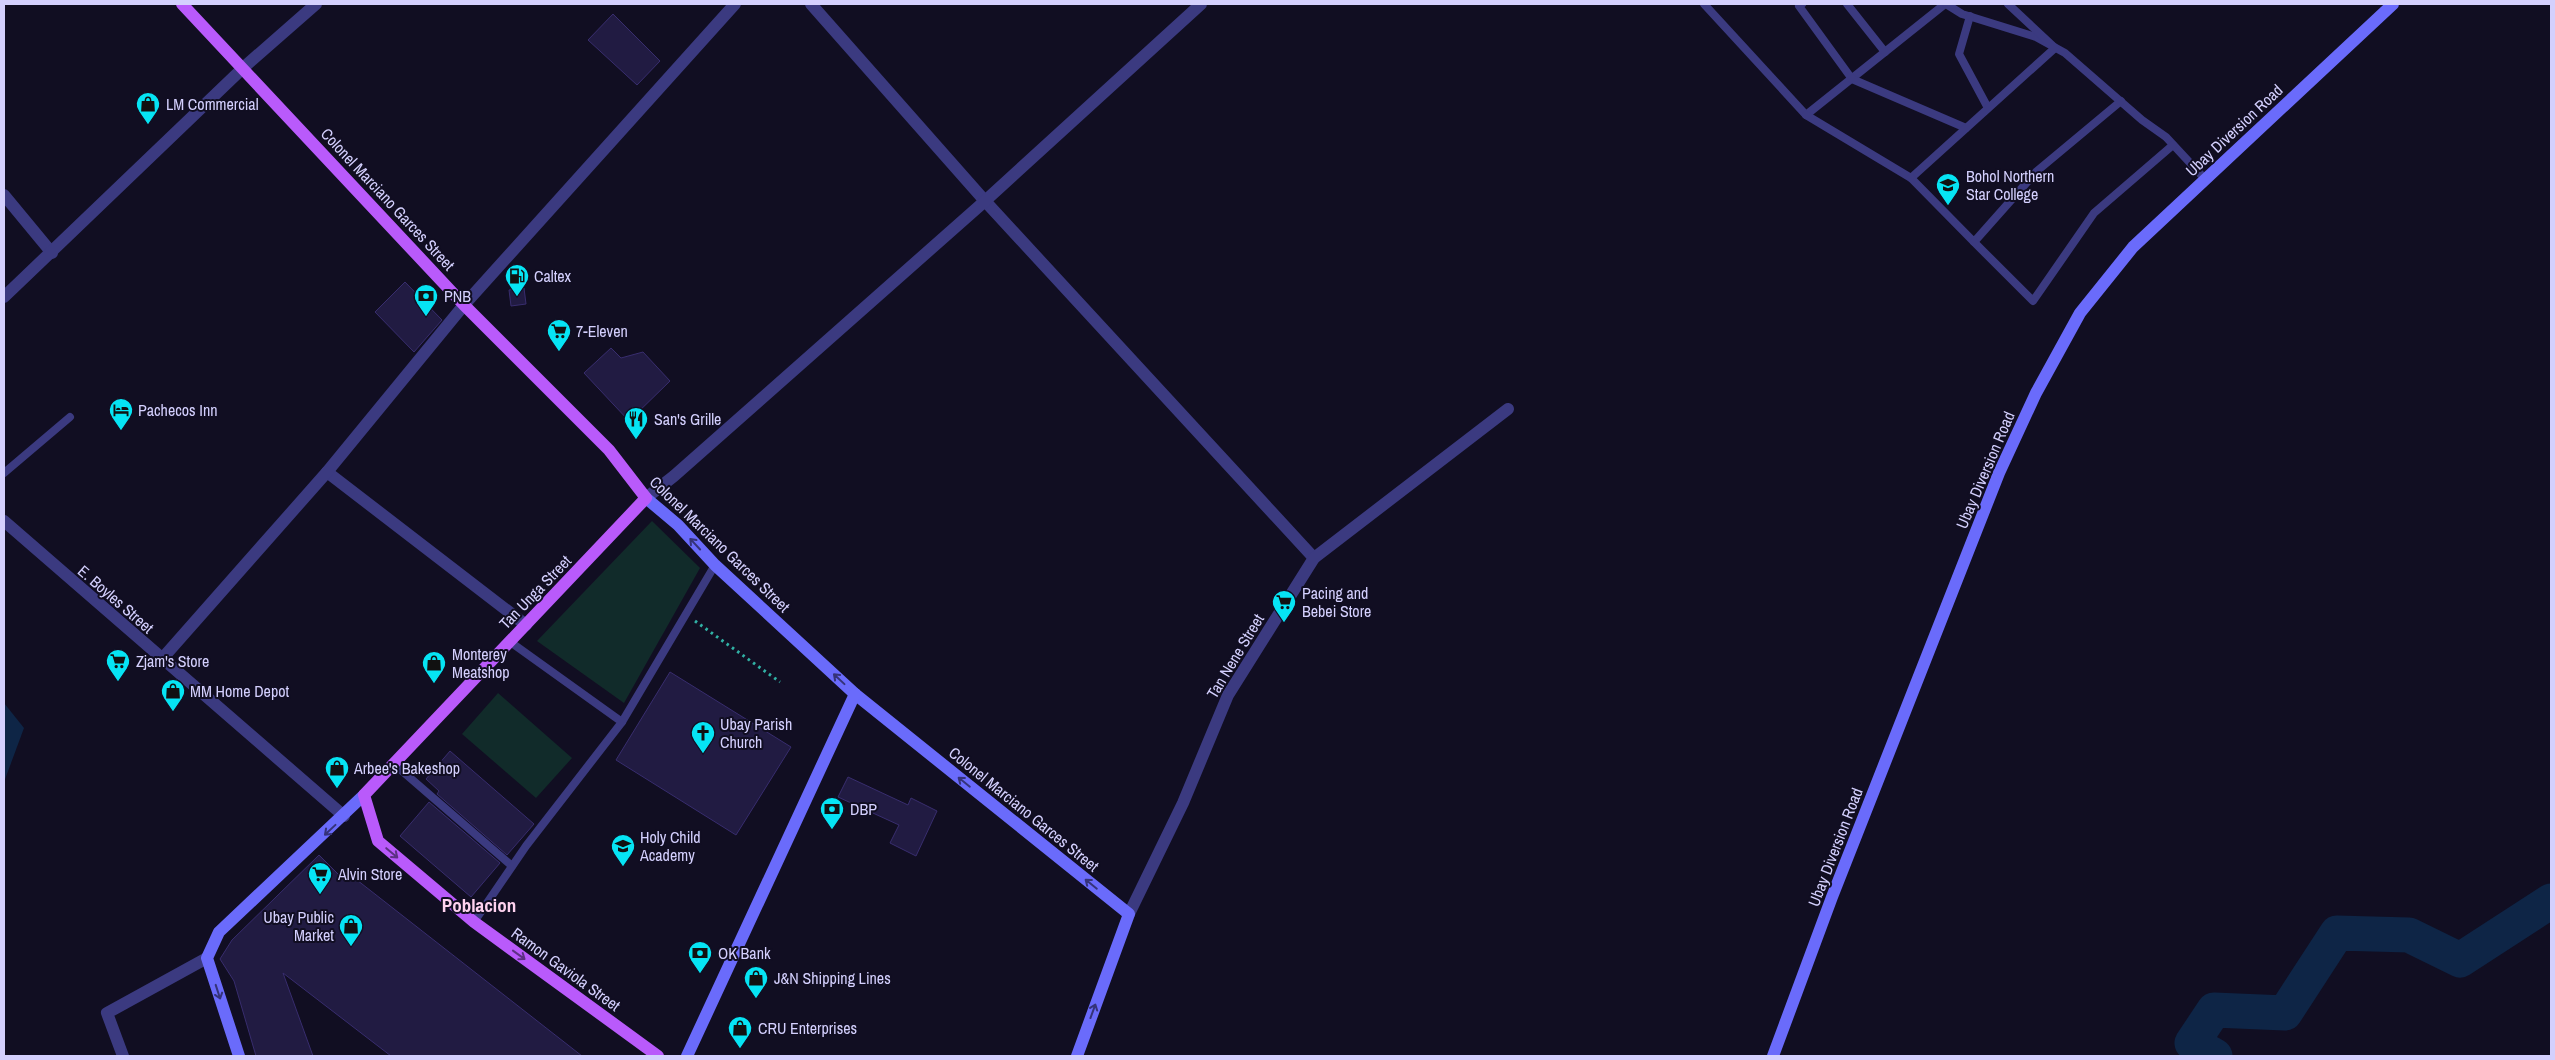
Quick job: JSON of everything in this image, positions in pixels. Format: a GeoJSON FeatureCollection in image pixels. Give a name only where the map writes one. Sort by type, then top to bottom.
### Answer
{"type":"FeatureCollection","features":[{"type":"Feature","properties":{"kind":"main road","name":"Colonel Marciano Garces Street"},"geometry":{"type":"LineString","coordinates":[[182,4],[464,305],[609,450],[646,498]]}},
{"type":"Feature","properties":{"kind":"main road","name":"Tan Unga Street"},"geometry":{"type":"LineString","coordinates":[[364,795],[646,498]]}},
{"type":"Feature","properties":{"kind":"main road","name":"Ramon Gaviola Street"},"geometry":{"type":"LineString","coordinates":[[364,795],[378,841],[474,922],[658,1056]]}},
{"type":"Feature","properties":{"kind":"street"},"geometry":{"type":"LineString","coordinates":[[4,297],[243,68],[316,4]]}},
{"type":"Feature","properties":{"kind":"street"},"geometry":{"type":"LineString","coordinates":[[161,660],[326,472],[464,305],[735,4]]}},
{"type":"Feature","properties":{"kind":"street"},"geometry":{"type":"LineString","coordinates":[[811,4],[985,201],[1314,558]]}},
{"type":"Feature","properties":{"kind":"street"},"geometry":{"type":"LineString","coordinates":[[646,498],[681,470],[985,201],[1201,4]]}},
{"type":"Feature","properties":{"kind":"street","name":"Ubay Diversion Road"},"geometry":{"type":"LineString","coordinates":[[1773,1056],[1832,897],[1999,473],[2036,392],[2080,313],[2133,247],[2393,4]]}},
{"type":"Feature","properties":{"kind":"street"},"geometry":{"type":"LineString","coordinates":[[4,195],[52,253]]}},
{"type":"Feature","properties":{"kind":"street","name":"Tan Nene Street"},"geometry":{"type":"LineString","coordinates":[[1077,1056],[1129,914],[1183,803],[1228,695],[1314,558],[1508,409]]}},
{"type":"Feature","properties":{"kind":"street"},"geometry":{"type":"LineString","coordinates":[[326,472],[526,625]]}},
{"type":"Feature","properties":{"kind":"street","name":"Colonel Marciano Garces Street"},"geometry":{"type":"LineString","coordinates":[[646,498],[678,525],[715,565],[856,694],[1129,914]]}},
{"type":"Feature","properties":{"kind":"street","name":"E. Boyles Street"},"geometry":{"type":"LineString","coordinates":[[4,521],[161,660],[344,816]]}},
{"type":"Feature","properties":{"kind":"street"},"geometry":{"type":"LineString","coordinates":[[687,1056],[856,694]]}},
{"type":"Feature","properties":{"kind":"street"},"geometry":{"type":"LineString","coordinates":[[123,1056],[107,1013],[207,958],[219,932],[344,816],[364,795]]}},
{"type":"Feature","properties":{"kind":"street"},"geometry":{"type":"LineString","coordinates":[[207,958],[239,1056]]}},
{"type":"Feature","properties":{"kind":"lane"},"geometry":{"type":"LineString","coordinates":[[1802,4],[1799,6],[1852,79],[1966,128]]}},
{"type":"Feature","properties":{"kind":"lane"},"geometry":{"type":"LineString","coordinates":[[1847,4],[1885,52]]}},
{"type":"Feature","properties":{"kind":"lane"},"geometry":{"type":"LineString","coordinates":[[1806,115],[1946,4],[1970,16],[2036,37],[2065,53],[2173,145],[2205,179]]}},
{"type":"Feature","properties":{"kind":"lane"},"geometry":{"type":"LineString","coordinates":[[2008,4],[2055,48]]}},
{"type":"Feature","properties":{"kind":"lane"},"geometry":{"type":"LineString","coordinates":[[1709,5],[1806,115],[1911,178],[2033,301],[2094,213],[2173,145]]}},
{"type":"Feature","properties":{"kind":"lane"},"geometry":{"type":"LineString","coordinates":[[1970,16],[1959,54],[1988,108]]}},
{"type":"Feature","properties":{"kind":"lane"},"geometry":{"type":"LineString","coordinates":[[1911,178],[2055,48]]}},
{"type":"Feature","properties":{"kind":"lane"},"geometry":{"type":"LineString","coordinates":[[1974,242],[2037,172],[2120,101]]}},
{"type":"Feature","properties":{"kind":"lane"},"geometry":{"type":"LineString","coordinates":[[4,474],[70,416]]}},
{"type":"Feature","properties":{"kind":"lane"},"geometry":{"type":"LineString","coordinates":[[474,922],[512,866],[622,722],[715,565]]}},
{"type":"Feature","properties":{"kind":"lane"},"geometry":{"type":"LineString","coordinates":[[509,641],[622,722]]}},
{"type":"Feature","properties":{"kind":"lane"},"geometry":{"type":"LineString","coordinates":[[394,764],[512,866]]}},
{"type":"Feature","properties":{"kind":"path"},"geometry":{"type":"LineString","coordinates":[[685,614],[780,682]]}},
{"type":"Feature","properties":{"kind":"green space"},"geometry":{"type":"Polygon","coordinates":[[[652,521],[700,568],[624,703],[537,641],[652,521]]]}},
{"type":"Feature","properties":{"kind":"green space"},"geometry":{"type":"Polygon","coordinates":[[[498,693],[572,758],[536,798],[462,734],[498,693]]]}},
{"type":"Feature","properties":{"kind":"water"},"geometry":{"type":"Polygon","coordinates":[[[4,703],[24,728],[4,782],[4,703]]]}},
{"type":"Feature","properties":{"kind":"building"},"geometry":{"type":"Polygon","coordinates":[[[613,14],[660,61],[637,85],[588,40],[613,14]]]}},
{"type":"Feature","properties":{"kind":"building"},"geometry":{"type":"Polygon","coordinates":[[[405,282],[442,320],[414,352],[375,312],[405,282]]]}},
{"type":"Feature","properties":{"kind":"building","name":"Caltex"},"geometry":{"type":"Polygon","coordinates":[[[524,288],[526,304],[511,306],[509,290],[524,288]]]}},
{"type":"Feature","properties":{"kind":"building"},"geometry":{"type":"Polygon","coordinates":[[[611,348],[621,358],[643,352],[670,381],[629,421],[584,373],[611,348]]]}},
{"type":"Feature","properties":{"kind":"building","name":"Ubay Parish Church"},"geometry":{"type":"Polygon","coordinates":[[[670,672],[791,747],[736,835],[616,760],[670,672]]]}},
{"type":"Feature","properties":{"kind":"building"},"geometry":{"type":"Polygon","coordinates":[[[450,751],[534,824],[507,855],[437,794],[439,791],[426,779],[450,751]]]}},
{"type":"Feature","properties":{"kind":"building"},"geometry":{"type":"Polygon","coordinates":[[[848,777],[908,805],[911,798],[937,811],[916,856],[890,843],[899,825],[838,797],[848,777]]]}},
{"type":"Feature","properties":{"kind":"building"},"geometry":{"type":"Polygon","coordinates":[[[429,802],[500,863],[471,897],[400,836],[429,802]]]}},
{"type":"Feature","properties":{"kind":"building","name":"Ubay Public Market"},"geometry":{"type":"Polygon","coordinates":[[[319,855],[343,879],[348,873],[582,1056],[391,1056],[283,973],[313,1056],[256,1056],[234,981],[220,959],[232,940],[319,855]]]}},
{"type":"Feature","properties":{"kind":"waterway"},"geometry":{"type":"LineString","coordinates":[[2215,1056],[2192,1043],[2214,1010],[2285,1013],[2337,933],[2409,935],[2460,960],[2551,901]]}},
{"type":"Feature","properties":{"kind":"place","name":"LM Commercial"},"geometry":{"type":"Point","coordinates":[148,125]}},
{"type":"Feature","properties":{"kind":"place","name":"Bohol Northern Star College"},"geometry":{"type":"Point","coordinates":[1948,206]}},
{"type":"Feature","properties":{"kind":"place","name":"Caltex"},"geometry":{"type":"Point","coordinates":[517,297]}},
{"type":"Feature","properties":{"kind":"place","name":"PNB"},"geometry":{"type":"Point","coordinates":[426,317]}},
{"type":"Feature","properties":{"kind":"place","name":"7-Eleven"},"geometry":{"type":"Point","coordinates":[559,352]}},
{"type":"Feature","properties":{"kind":"place","name":"Pachecos Inn"},"geometry":{"type":"Point","coordinates":[121,431]}},
{"type":"Feature","properties":{"kind":"place","name":"San's Grille"},"geometry":{"type":"Point","coordinates":[636,440]}},
{"type":"Feature","properties":{"kind":"place","name":"Pacing and Bebei Store"},"geometry":{"type":"Point","coordinates":[1284,623]}},
{"type":"Feature","properties":{"kind":"place","name":"Zjam's Store"},"geometry":{"type":"Point","coordinates":[118,682]}},
{"type":"Feature","properties":{"kind":"place","name":"Monterey Meatshop"},"geometry":{"type":"Point","coordinates":[434,684]}},
{"type":"Feature","properties":{"kind":"place","name":"MM Home Depot"},"geometry":{"type":"Point","coordinates":[173,712]}},
{"type":"Feature","properties":{"kind":"place","name":"Ubay Parish Church"},"geometry":{"type":"Point","coordinates":[703,754]}},
{"type":"Feature","properties":{"kind":"place","name":"Arbee's Bakeshop"},"geometry":{"type":"Point","coordinates":[337,789]}},
{"type":"Feature","properties":{"kind":"place","name":"DBP"},"geometry":{"type":"Point","coordinates":[832,830]}},
{"type":"Feature","properties":{"kind":"place","name":"Holy Child Academy"},"geometry":{"type":"Point","coordinates":[623,867]}},
{"type":"Feature","properties":{"kind":"place","name":"Alvin Store"},"geometry":{"type":"Point","coordinates":[320,895]}},
{"type":"Feature","properties":{"kind":"place","name":"Ubay Public Market"},"geometry":{"type":"Point","coordinates":[351,947]}},
{"type":"Feature","properties":{"kind":"place","name":"OK Bank"},"geometry":{"type":"Point","coordinates":[700,974]}},
{"type":"Feature","properties":{"kind":"place","name":"J&N Shipping Lines"},"geometry":{"type":"Point","coordinates":[756,999]}},
{"type":"Feature","properties":{"kind":"place","name":"CRU Enterprises"},"geometry":{"type":"Point","coordinates":[740,1049]}},
{"type":"Feature","properties":{"kind":"district","name":"Poblacion"},"geometry":{"type":"Point","coordinates":[479,905]}}]}
